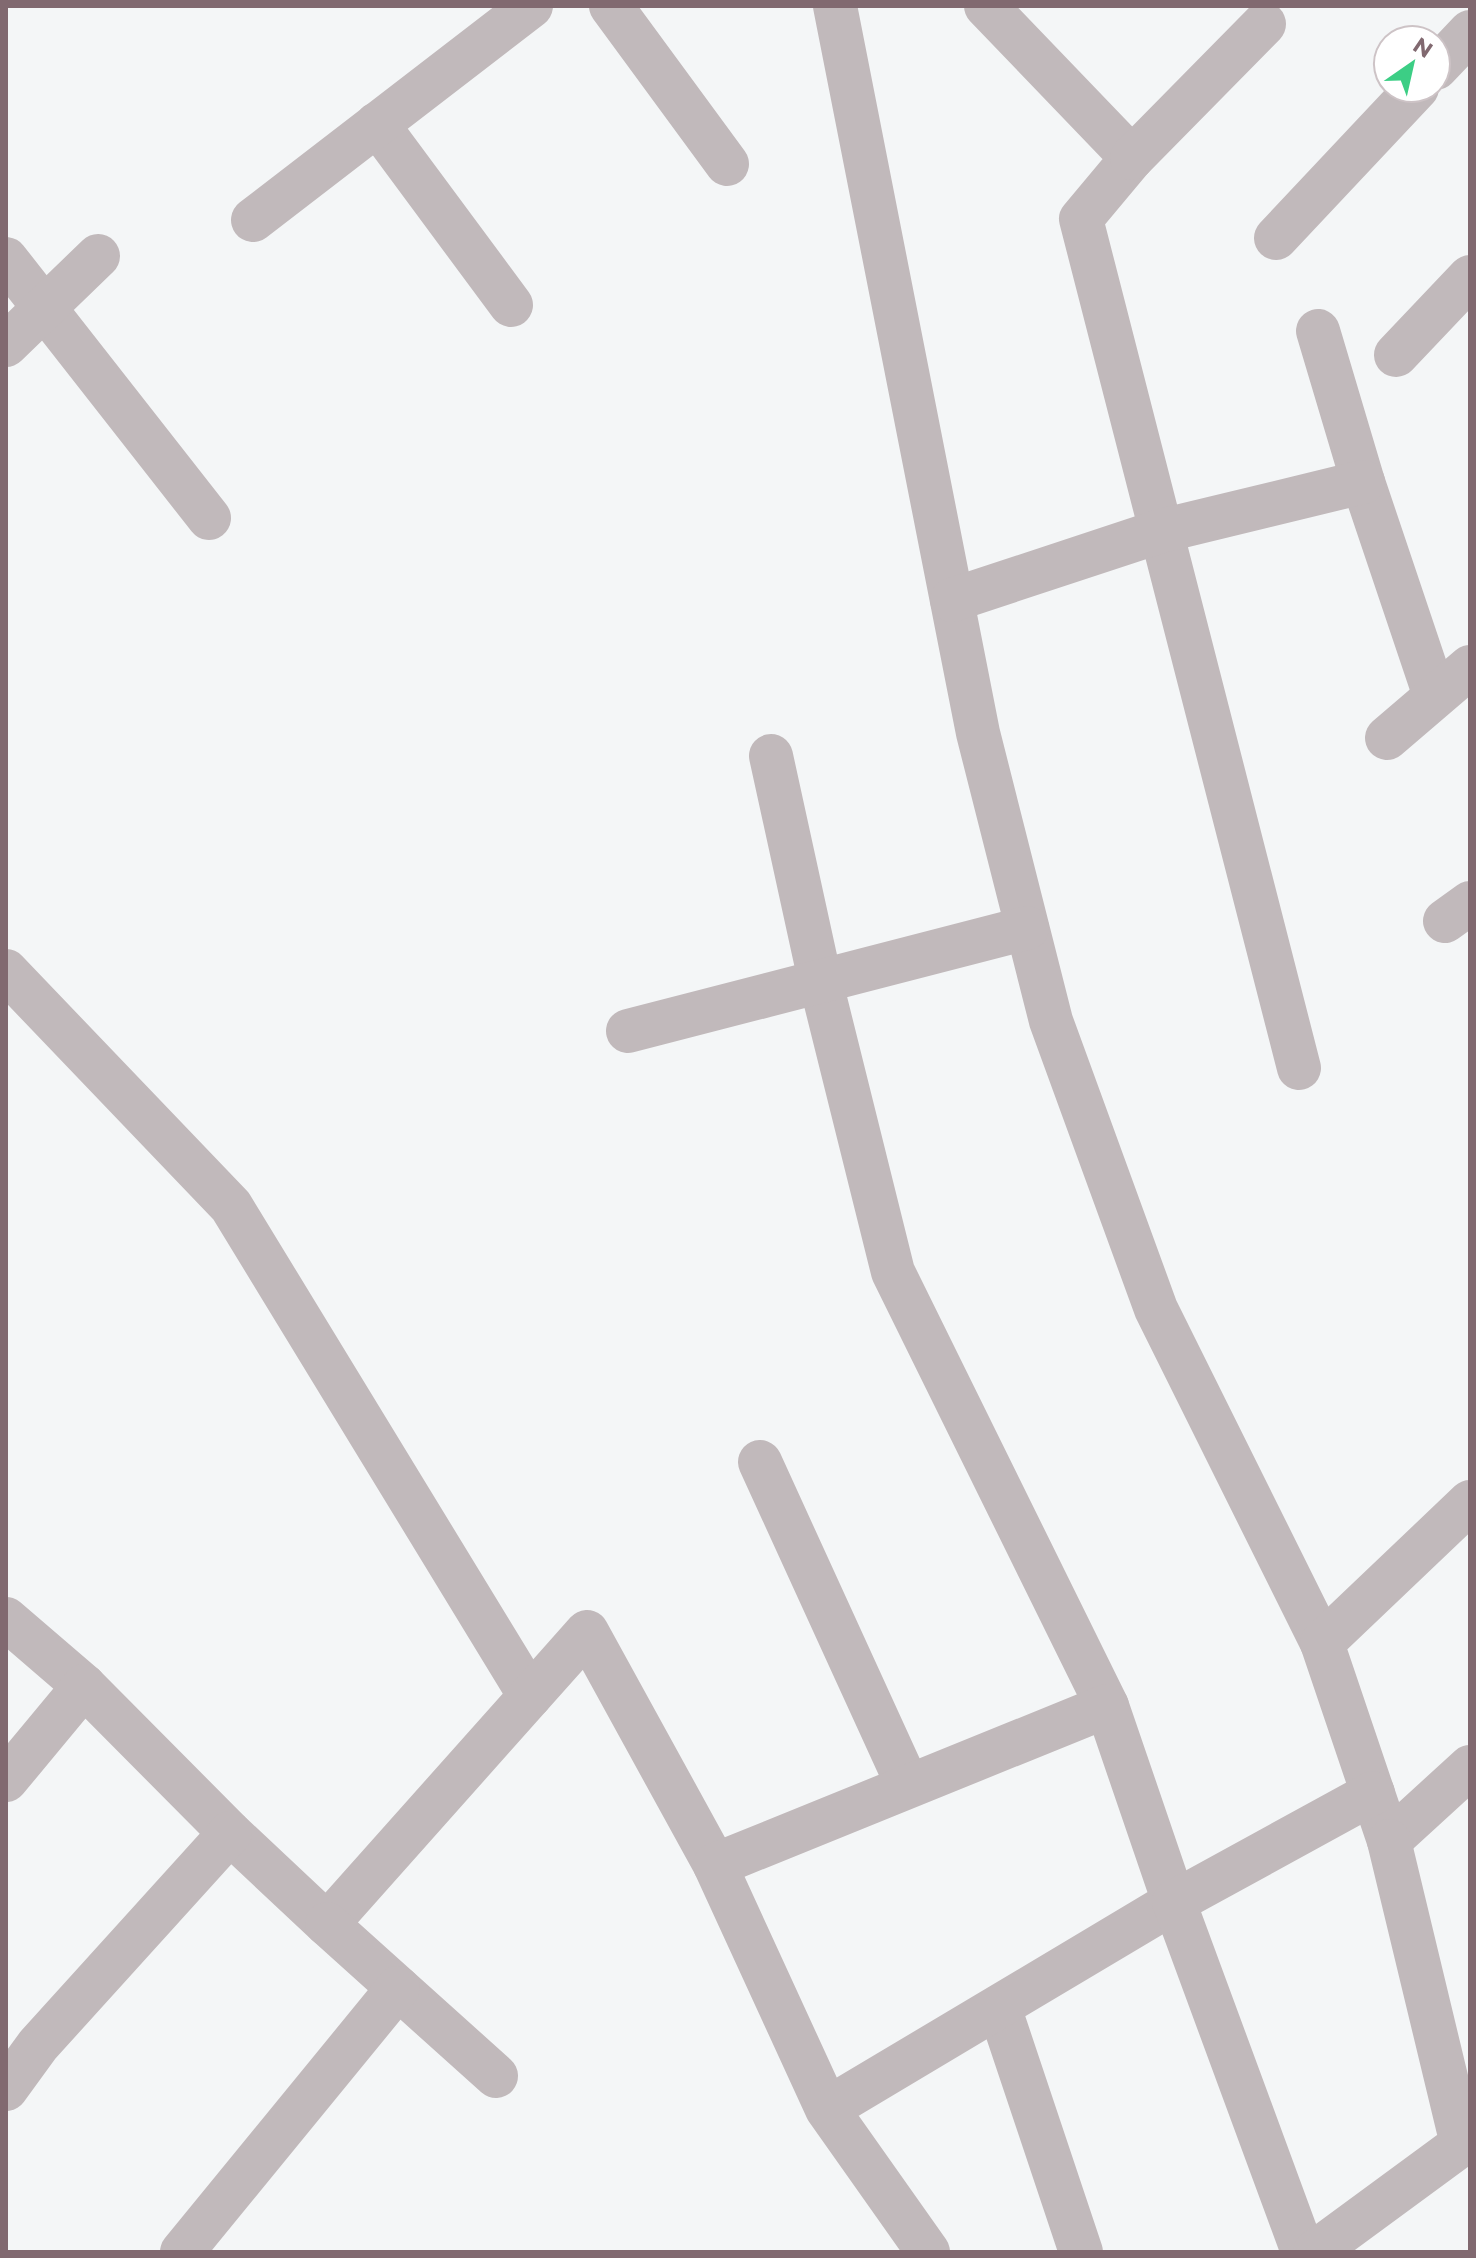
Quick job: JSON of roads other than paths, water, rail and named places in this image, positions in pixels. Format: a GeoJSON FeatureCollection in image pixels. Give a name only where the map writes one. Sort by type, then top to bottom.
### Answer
{"type":"FeatureCollection","features":[{"type":"Feature","properties":{"kind":"street"},"geometry":{"type":"LineString","coordinates":[[253,220],[531,6]]}},
{"type":"Feature","properties":{"kind":"street"},"geometry":{"type":"LineString","coordinates":[[611,6],[727,164]]}},
{"type":"Feature","properties":{"kind":"street"},"geometry":{"type":"LineString","coordinates":[[835,6],[978,733],[1051,1021],[1156,1309],[1322,1643],[1457,2056],[1466,2152],[1315,2252]]}},
{"type":"Feature","properties":{"kind":"street"},"geometry":{"type":"LineString","coordinates":[[986,6],[1132,158]]}},
{"type":"Feature","properties":{"kind":"street"},"geometry":{"type":"LineString","coordinates":[[1265,12],[1132,158],[1081,219],[1299,1068]]}},
{"type":"Feature","properties":{"kind":"street"},"geometry":{"type":"LineString","coordinates":[[1452,51],[1470,32]]}},
{"type":"Feature","properties":{"kind":"street"},"geometry":{"type":"LineString","coordinates":[[1276,238],[1402,104]]}},
{"type":"Feature","properties":{"kind":"street"},"geometry":{"type":"LineString","coordinates":[[377,124],[511,305]]}},
{"type":"Feature","properties":{"kind":"street"},"geometry":{"type":"LineString","coordinates":[[6,345],[98,256]]}},
{"type":"Feature","properties":{"kind":"street"},"geometry":{"type":"LineString","coordinates":[[6,259],[209,518]]}},
{"type":"Feature","properties":{"kind":"street"},"geometry":{"type":"LineString","coordinates":[[1396,355],[1470,277]]}},
{"type":"Feature","properties":{"kind":"street"},"geometry":{"type":"LineString","coordinates":[[1318,331],[1363,482],[1435,696]]}},
{"type":"Feature","properties":{"kind":"street"},"geometry":{"type":"LineString","coordinates":[[952,600],[1161,531],[1363,482]]}},
{"type":"Feature","properties":{"kind":"street"},"geometry":{"type":"LineString","coordinates":[[1387,738],[1470,667]]}},
{"type":"Feature","properties":{"kind":"street"},"geometry":{"type":"LineString","coordinates":[[771,756],[820,981],[893,1272],[1107,1706],[1174,1902],[1303,2252]]}},
{"type":"Feature","properties":{"kind":"street"},"geometry":{"type":"LineString","coordinates":[[628,1031],[1027,928]]}},
{"type":"Feature","properties":{"kind":"street"},"geometry":{"type":"LineString","coordinates":[[6,971],[231,1206],[530,1696]]}},
{"type":"Feature","properties":{"kind":"street"},"geometry":{"type":"LineString","coordinates":[[760,1462],[908,1786]]}},
{"type":"Feature","properties":{"kind":"street"},"geometry":{"type":"LineString","coordinates":[[1322,1643],[1470,1502]]}},
{"type":"Feature","properties":{"kind":"street"},"geometry":{"type":"LineString","coordinates":[[6,1619],[84,1686],[230,1833],[496,2076]]}},
{"type":"Feature","properties":{"kind":"street"},"geometry":{"type":"LineString","coordinates":[[327,1924],[587,1632],[715,1865],[827,2109],[928,2252]]}},
{"type":"Feature","properties":{"kind":"street"},"geometry":{"type":"LineString","coordinates":[[6,1780],[84,1686]]}},
{"type":"Feature","properties":{"kind":"street"},"geometry":{"type":"LineString","coordinates":[[715,1865],[1107,1706]]}},
{"type":"Feature","properties":{"kind":"street"},"geometry":{"type":"LineString","coordinates":[[1389,1841],[1470,1767]]}},
{"type":"Feature","properties":{"kind":"street"},"geometry":{"type":"LineString","coordinates":[[827,2109],[1174,1902],[1373,1793]]}},
{"type":"Feature","properties":{"kind":"street"},"geometry":{"type":"LineString","coordinates":[[6,2089],[38,2045],[230,1833]]}},
{"type":"Feature","properties":{"kind":"street"},"geometry":{"type":"LineString","coordinates":[[182,2252],[398,1988]]}},
{"type":"Feature","properties":{"kind":"street"},"geometry":{"type":"LineString","coordinates":[[999,2007],[1081,2252]]}}]}
